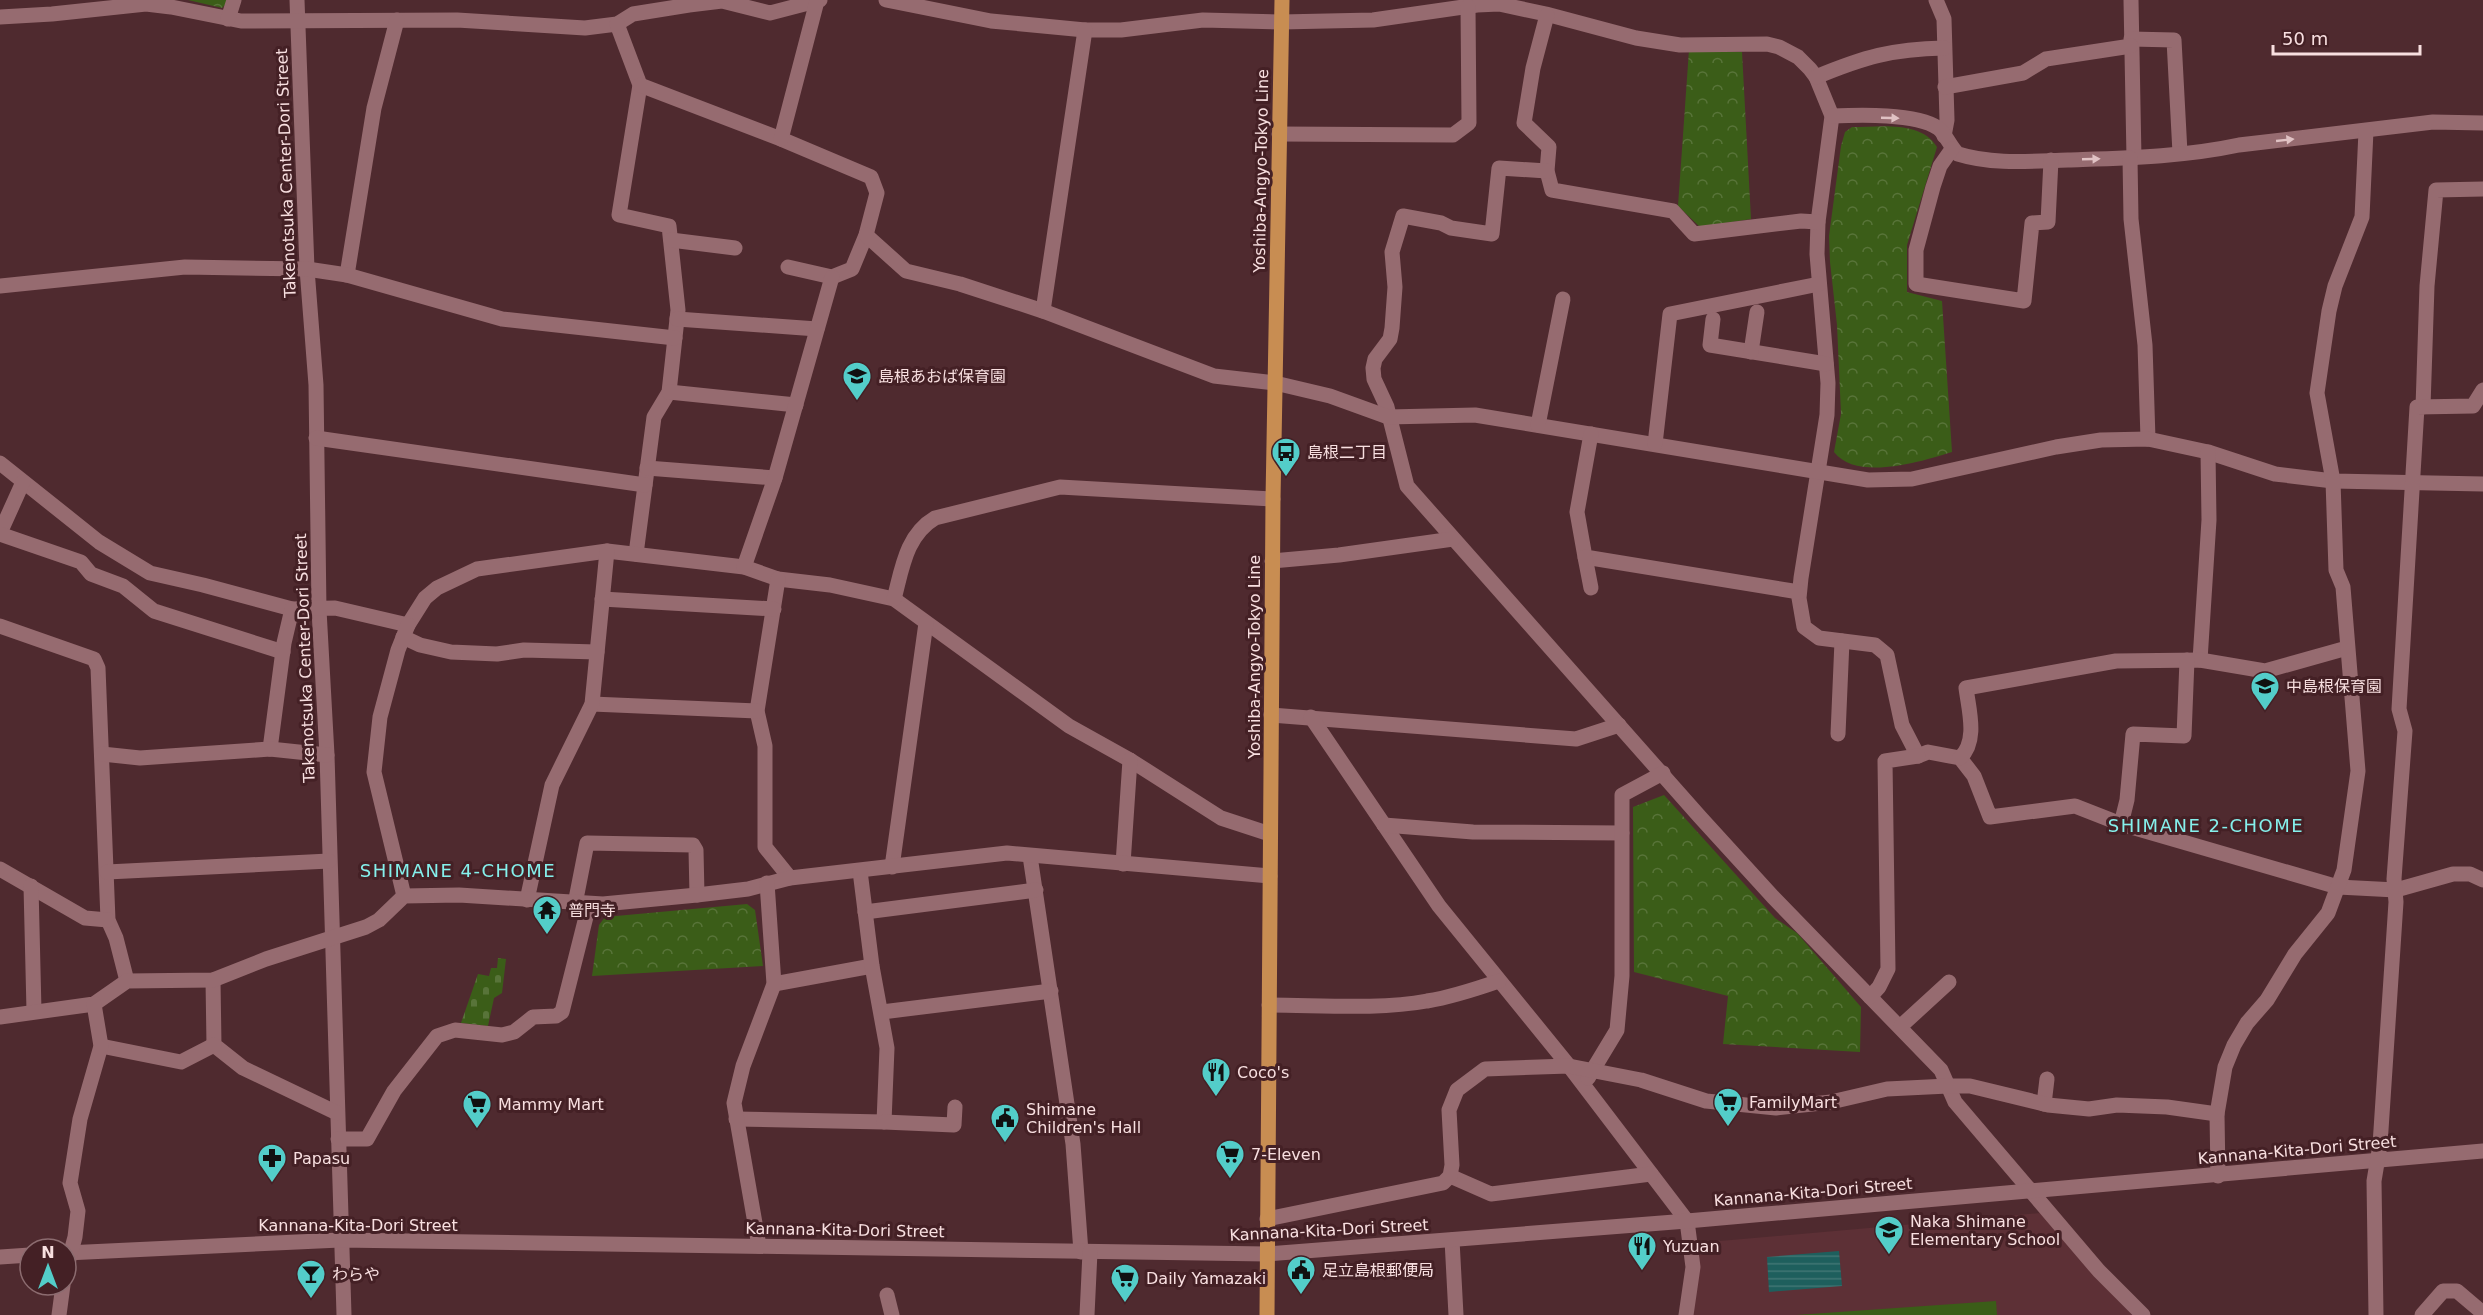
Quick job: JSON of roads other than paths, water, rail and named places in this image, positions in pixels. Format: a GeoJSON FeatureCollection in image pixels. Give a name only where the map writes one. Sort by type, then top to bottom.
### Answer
{"type":"FeatureCollection","features":[{"type":"Feature","properties":{"kind":"main road","name":"Yoshiba-Angyo-Tokyo Line"},"geometry":{"type":"LineString","coordinates":[[1267,1315],[1272,561],[1282,0]]}},
{"type":"Feature","properties":{"kind":"street"},"geometry":{"type":"LineString","coordinates":[[228,19],[234,0]]}},
{"type":"Feature","properties":{"kind":"street","name":"Takenotsuka Center-Dori Street"},"geometry":{"type":"LineString","coordinates":[[297,0],[307,269],[316,385],[319,610],[327,755],[344,1315]]}},
{"type":"Feature","properties":{"kind":"street"},"geometry":{"type":"LineString","coordinates":[[0,17],[146,4],[228,19],[469,21],[585,28],[617,24],[633,14],[688,3],[722,2],[770,13],[818,0]]}},
{"type":"Feature","properties":{"kind":"street"},"geometry":{"type":"LineString","coordinates":[[781,139],[818,0]]}},
{"type":"Feature","properties":{"kind":"street"},"geometry":{"type":"LineString","coordinates":[[886,0],[938,5],[991,21],[1085,30],[1121,30],[1203,20],[1281,22],[1373,20],[1499,4],[1547,10],[1617,34],[1669,43],[1767,44],[1779,47],[1798,57],[1816,77],[1832,116],[1818,222],[1819,284],[1826,364],[1827,415],[1799,592],[1804,627],[1819,638],[1875,645],[1887,655],[1902,725],[1918,756]]}},
{"type":"Feature","properties":{"kind":"street"},"geometry":{"type":"LineString","coordinates":[[1936,0],[1944,19],[1948,142],[1916,250],[1916,284],[2024,301],[2032,223],[2048,222],[2050,160]]}},
{"type":"Feature","properties":{"kind":"street"},"geometry":{"type":"LineString","coordinates":[[2135,0],[2132,43],[2131,219],[2145,345],[2148,440]]}},
{"type":"Feature","properties":{"kind":"street"},"geometry":{"type":"LineString","coordinates":[[1280,134],[1454,135],[1465,128],[1469,123],[1468,7]]}},
{"type":"Feature","properties":{"kind":"street"},"geometry":{"type":"LineString","coordinates":[[1547,10],[1533,68],[1524,123],[1549,147],[1547,171],[1552,190],[1673,212],[1694,234],[1801,221],[1818,222]]}},
{"type":"Feature","properties":{"kind":"street"},"geometry":{"type":"LineString","coordinates":[[347,275],[374,108],[397,21]]}},
{"type":"Feature","properties":{"kind":"street"},"geometry":{"type":"LineString","coordinates":[[617,24],[640,85],[619,215],[669,226],[677,319],[669,392],[654,417],[636,554]]}},
{"type":"Feature","properties":{"kind":"street"},"geometry":{"type":"LineString","coordinates":[[1043,311],[1085,30]]}},
{"type":"Feature","properties":{"kind":"street"},"geometry":{"type":"LineString","coordinates":[[1945,87],[2023,73],[2046,59],[2132,43],[2174,40],[2180,153]]}},
{"type":"Feature","properties":{"kind":"street"},"geometry":{"type":"LineString","coordinates":[[1816,77],[1859,59],[1905,49],[1944,48]]}},
{"type":"Feature","properties":{"kind":"street"},"geometry":{"type":"LineString","coordinates":[[640,85],[781,139],[871,177],[877,194],[866,235],[852,269],[832,277],[788,267]]}},
{"type":"Feature","properties":{"kind":"street"},"geometry":{"type":"LineString","coordinates":[[1832,116],[1907,118],[1926,122],[1940,129],[1958,154],[1989,160],[2132,158],[2433,122],[2483,123]]}},
{"type":"Feature","properties":{"kind":"street"},"geometry":{"type":"LineString","coordinates":[[2218,1176],[2217,1114],[2225,1067],[2234,1045],[2247,1023],[2267,1000],[2295,954],[2328,913],[2344,870],[2358,771],[2343,587],[2336,570],[2333,481],[2318,393],[2320,364],[2335,286],[2362,217],[2366,131]]}},
{"type":"Feature","properties":{"kind":"street"},"geometry":{"type":"LineString","coordinates":[[1547,171],[1499,168],[1492,234],[1451,228],[1442,223],[1403,216],[1392,252],[1395,287],[1390,339],[1375,358],[1373,368],[1374,379],[1387,407],[1407,486],[1773,897],[1941,1070],[1951,1097],[2099,1271],[2143,1315]]}},
{"type":"Feature","properties":{"kind":"street"},"geometry":{"type":"LineString","coordinates":[[2423,407],[2427,286],[2436,190],[2483,189]]}},
{"type":"Feature","properties":{"kind":"street"},"geometry":{"type":"LineString","coordinates":[[866,235],[906,271],[960,284],[1043,311],[1214,376],[1275,383],[1330,396],[1388,417],[1475,415],[1868,480],[1911,479],[2056,447],[2101,440],[2148,440],[2208,452],[2275,474],[2333,481],[2483,484]]}},
{"type":"Feature","properties":{"kind":"street"},"geometry":{"type":"LineString","coordinates":[[671,240],[735,248]]}},
{"type":"Feature","properties":{"kind":"street"},"geometry":{"type":"LineString","coordinates":[[0,286],[185,267],[307,269],[347,275],[502,319],[675,338]]}},
{"type":"Feature","properties":{"kind":"street"},"geometry":{"type":"LineString","coordinates":[[744,567],[776,478],[832,277]]}},
{"type":"Feature","properties":{"kind":"street"},"geometry":{"type":"LineString","coordinates":[[1655,444],[1670,314],[1819,284]]}},
{"type":"Feature","properties":{"kind":"street"},"geometry":{"type":"LineString","coordinates":[[1538,425],[1563,299]]}},
{"type":"Feature","properties":{"kind":"street"},"geometry":{"type":"LineString","coordinates":[[1751,352],[1757,312]]}},
{"type":"Feature","properties":{"kind":"street"},"geometry":{"type":"LineString","coordinates":[[677,319],[817,329]]}},
{"type":"Feature","properties":{"kind":"street"},"geometry":{"type":"LineString","coordinates":[[1713,319],[1710,345],[1826,364]]}},
{"type":"Feature","properties":{"kind":"street"},"geometry":{"type":"LineString","coordinates":[[2376,1315],[2374,1181],[2380,1145],[2396,890],[2394,879],[2405,731],[2399,709],[2417,407],[2473,406],[2483,390]]}},
{"type":"Feature","properties":{"kind":"street"},"geometry":{"type":"LineString","coordinates":[[669,392],[796,405]]}},
{"type":"Feature","properties":{"kind":"street"},"geometry":{"type":"LineString","coordinates":[[1591,588],[1577,512],[1592,434]]}},
{"type":"Feature","properties":{"kind":"street"},"geometry":{"type":"LineString","coordinates":[[316,438],[645,485]]}},
{"type":"Feature","properties":{"kind":"street"},"geometry":{"type":"LineString","coordinates":[[2121,824],[2127,800],[2133,734],[2184,736],[2209,520],[2208,452]]}},
{"type":"Feature","properties":{"kind":"street"},"geometry":{"type":"LineString","coordinates":[[0,463],[99,542],[150,573],[292,609],[335,609],[406,631],[420,645],[451,652],[497,654],[524,650],[597,652]]}},
{"type":"Feature","properties":{"kind":"street"},"geometry":{"type":"LineString","coordinates":[[647,468],[776,478]]}},
{"type":"Feature","properties":{"kind":"street"},"geometry":{"type":"LineString","coordinates":[[23,482],[0,533],[81,562],[91,574],[123,586],[154,611],[283,652]]}},
{"type":"Feature","properties":{"kind":"street"},"geometry":{"type":"LineString","coordinates":[[894,599],[908,548],[925,524],[935,518],[1060,487],[1273,499]]}},
{"type":"Feature","properties":{"kind":"street"},"geometry":{"type":"LineString","coordinates":[[1272,561],[1361,553],[1453,539]]}},
{"type":"Feature","properties":{"kind":"street"},"geometry":{"type":"LineString","coordinates":[[527,900],[552,785],[592,704],[607,551]]}},
{"type":"Feature","properties":{"kind":"street"},"geometry":{"type":"LineString","coordinates":[[404,896],[374,772],[380,717],[406,631],[425,598],[436,588],[477,569],[607,551],[744,567],[778,579],[830,585],[894,599],[1069,726],[1130,760],[1221,818],[1270,834]]}},
{"type":"Feature","properties":{"kind":"street"},"geometry":{"type":"LineString","coordinates":[[1585,557],[1799,592]]}},
{"type":"Feature","properties":{"kind":"street"},"geometry":{"type":"LineString","coordinates":[[778,579],[757,711],[765,746],[765,847],[790,878]]}},
{"type":"Feature","properties":{"kind":"street"},"geometry":{"type":"LineString","coordinates":[[602,599],[774,609]]}},
{"type":"Feature","properties":{"kind":"street"},"geometry":{"type":"LineString","coordinates":[[270,749],[283,652],[292,609]]}},
{"type":"Feature","properties":{"kind":"street"},"geometry":{"type":"LineString","coordinates":[[892,867],[926,623]]}},
{"type":"Feature","properties":{"kind":"street"},"geometry":{"type":"LineString","coordinates":[[0,626],[93,659],[98,668],[108,920],[116,938],[127,981]]}},
{"type":"Feature","properties":{"kind":"street"},"geometry":{"type":"LineString","coordinates":[[1838,734],[1842,641]]}},
{"type":"Feature","properties":{"kind":"street"},"geometry":{"type":"LineString","coordinates":[[1960,758],[1969,750],[1971,738],[1966,688],[2116,661],[2194,660],[2265,671],[2347,648]]}},
{"type":"Feature","properties":{"kind":"street"},"geometry":{"type":"LineString","coordinates":[[592,704],[757,711]]}},
{"type":"Feature","properties":{"kind":"street"},"geometry":{"type":"LineString","coordinates":[[1271,715],[1576,739],[1620,725]]}},
{"type":"Feature","properties":{"kind":"street"},"geometry":{"type":"LineString","coordinates":[[1311,717],[1438,906],[1569,1066],[1687,1221],[1693,1267],[1686,1315]]}},
{"type":"Feature","properties":{"kind":"street"},"geometry":{"type":"LineString","coordinates":[[102,754],[140,758],[270,749],[327,755]]}},
{"type":"Feature","properties":{"kind":"street"},"geometry":{"type":"LineString","coordinates":[[1870,997],[1888,969],[1885,761],[1905,760],[1928,752],[1960,758],[1974,776],[1990,816],[2075,806],[2121,824],[2337,887],[2396,890],[2453,873],[2470,874],[2483,880]]}},
{"type":"Feature","properties":{"kind":"street"},"geometry":{"type":"LineString","coordinates":[[1123,864],[1130,760]]}},
{"type":"Feature","properties":{"kind":"street"},"geometry":{"type":"LineString","coordinates":[[1583,1085],[1617,1030],[1622,976],[1622,795],[1663,773]]}},
{"type":"Feature","properties":{"kind":"street"},"geometry":{"type":"LineString","coordinates":[[1384,825],[1473,832],[1622,832]]}},
{"type":"Feature","properties":{"kind":"street"},"geometry":{"type":"LineString","coordinates":[[338,1140],[367,1139],[394,1091],[437,1036],[455,1030],[502,1035],[514,1032],[533,1017],[556,1016],[562,1012],[567,1004],[582,904],[587,843],[693,845],[696,850],[697,895]]}},
{"type":"Feature","properties":{"kind":"street"},"geometry":{"type":"LineString","coordinates":[[0,1017],[93,1004],[127,981],[213,980],[266,959],[366,927],[379,920],[404,896],[459,896],[582,904],[748,889],[790,878],[1007,853],[1270,876]]}},
{"type":"Feature","properties":{"kind":"street"},"geometry":{"type":"LineString","coordinates":[[1030,856],[1072,1144],[1085,1252],[1087,1315]]}},
{"type":"Feature","properties":{"kind":"street"},"geometry":{"type":"LineString","coordinates":[[107,872],[329,861]]}},
{"type":"Feature","properties":{"kind":"street"},"geometry":{"type":"LineString","coordinates":[[0,869],[85,918],[108,920]]}},
{"type":"Feature","properties":{"kind":"street"},"geometry":{"type":"LineString","coordinates":[[860,871],[872,966],[887,1048],[884,1122]]}},
{"type":"Feature","properties":{"kind":"street"},"geometry":{"type":"LineString","coordinates":[[759,1246],[734,1103],[743,1066],[774,984],[767,883]]}},
{"type":"Feature","properties":{"kind":"street"},"geometry":{"type":"LineString","coordinates":[[31,886],[34,1011]]}},
{"type":"Feature","properties":{"kind":"street"},"geometry":{"type":"LineString","coordinates":[[865,912],[1036,890]]}},
{"type":"Feature","properties":{"kind":"street"},"geometry":{"type":"LineString","coordinates":[[774,984],[872,966]]}},
{"type":"Feature","properties":{"kind":"street"},"geometry":{"type":"LineString","coordinates":[[213,980],[214,1045]]}},
{"type":"Feature","properties":{"kind":"street"},"geometry":{"type":"LineString","coordinates":[[1269,1005],[1395,1005],[1427,1002],[1470,992],[1499,981]]}},
{"type":"Feature","properties":{"kind":"street"},"geometry":{"type":"LineString","coordinates":[[1900,1026],[1949,982]]}},
{"type":"Feature","properties":{"kind":"street"},"geometry":{"type":"LineString","coordinates":[[882,1012],[1051,991]]}},
{"type":"Feature","properties":{"kind":"street"},"geometry":{"type":"LineString","coordinates":[[72,1237],[78,1211],[70,1183],[80,1119],[101,1046],[93,1004]]}},
{"type":"Feature","properties":{"kind":"street"},"geometry":{"type":"LineString","coordinates":[[214,1045],[243,1068],[337,1113]]}},
{"type":"Feature","properties":{"kind":"street"},"geometry":{"type":"LineString","coordinates":[[101,1046],[181,1062],[214,1045]]}},
{"type":"Feature","properties":{"kind":"street"},"geometry":{"type":"LineString","coordinates":[[1267,1219],[1443,1183],[1450,1176],[1452,1165],[1449,1110],[1457,1090],[1485,1069],[1569,1066],[1641,1080],[1706,1101],[1776,1108],[1831,1102],[1887,1089],[1948,1086],[1981,1089],[2044,1104],[2089,1109],[2117,1105],[2167,1107],[2217,1114]]}},
{"type":"Feature","properties":{"kind":"street"},"geometry":{"type":"LineString","coordinates":[[2044,1104],[2047,1078]]}},
{"type":"Feature","properties":{"kind":"street"},"geometry":{"type":"LineString","coordinates":[[736,1119],[954,1125],[955,1107]]}},
{"type":"Feature","properties":{"kind":"street","name":"Kannana-Kita-Dori Street"},"geometry":{"type":"LineString","coordinates":[[78,1253],[340,1240],[1267,1254],[1687,1221],[2483,1151]]}},
{"type":"Feature","properties":{"kind":"street"},"geometry":{"type":"LineString","coordinates":[[1450,1176],[1491,1194],[1651,1174]]}},
{"type":"Feature","properties":{"kind":"street"},"geometry":{"type":"LineString","coordinates":[[1452,1240],[1456,1315]]}},
{"type":"Feature","properties":{"kind":"street"},"geometry":{"type":"LineString","coordinates":[[0,1257],[18,1256]]}},
{"type":"Feature","properties":{"kind":"street"},"geometry":{"type":"LineString","coordinates":[[2422,1315],[2444,1291],[2457,1292],[2483,1313]]}},
{"type":"Feature","properties":{"kind":"street"},"geometry":{"type":"LineString","coordinates":[[887,1295],[892,1315]]}},
{"type":"Feature","properties":{"kind":"street"},"geometry":{"type":"LineString","coordinates":[[59,1315],[61,1297]]}},
{"type":"Feature","properties":{"kind":"water"},"geometry":{"type":"Polygon","coordinates":[[[1839,1251],[1842,1286],[1769,1292],[1767,1257],[1839,1251]]]}},
{"type":"Feature","properties":{"kind":"place","name":"島根あおば保育園"},"geometry":{"type":"Point","coordinates":[857,402]}},
{"type":"Feature","properties":{"kind":"place","name":"島根二丁目"},"geometry":{"type":"Point","coordinates":[1286,478]}},
{"type":"Feature","properties":{"kind":"place","name":"中島根保育園"},"geometry":{"type":"Point","coordinates":[2265,712]}},
{"type":"Feature","properties":{"kind":"place","name":"普門寺"},"geometry":{"type":"Point","coordinates":[547,936]}},
{"type":"Feature","properties":{"kind":"place","name":"Coco's"},"geometry":{"type":"Point","coordinates":[1216,1098]}},
{"type":"Feature","properties":{"kind":"place","name":"FamilyMart"},"geometry":{"type":"Point","coordinates":[1728,1128]}},
{"type":"Feature","properties":{"kind":"place","name":"Mammy Mart"},"geometry":{"type":"Point","coordinates":[477,1130]}},
{"type":"Feature","properties":{"kind":"place","name":"Shimane Children's Hall"},"geometry":{"type":"Point","coordinates":[1005,1144]}},
{"type":"Feature","properties":{"kind":"place","name":"7-Eleven"},"geometry":{"type":"Point","coordinates":[1230,1180]}},
{"type":"Feature","properties":{"kind":"place","name":"Papasu"},"geometry":{"type":"Point","coordinates":[272,1184]}},
{"type":"Feature","properties":{"kind":"place","name":"Naka Shimane Elementary School"},"geometry":{"type":"Point","coordinates":[1889,1256]}},
{"type":"Feature","properties":{"kind":"place","name":"Yuzuan"},"geometry":{"type":"Point","coordinates":[1642,1272]}},
{"type":"Feature","properties":{"kind":"place","name":"足立島根郵便局"},"geometry":{"type":"Point","coordinates":[1301,1296]}},
{"type":"Feature","properties":{"kind":"place","name":"わらや"},"geometry":{"type":"Point","coordinates":[311,1300]}},
{"type":"Feature","properties":{"kind":"place","name":"Daily Yamazaki"},"geometry":{"type":"Point","coordinates":[1125,1304]}},
{"type":"Feature","properties":{"kind":"district","name":"SHIMANE 2-CHOME"},"geometry":{"type":"Point","coordinates":[2206,825]}},
{"type":"Feature","properties":{"kind":"district","name":"SHIMANE 4-CHOME"},"geometry":{"type":"Point","coordinates":[458,870]}}]}
